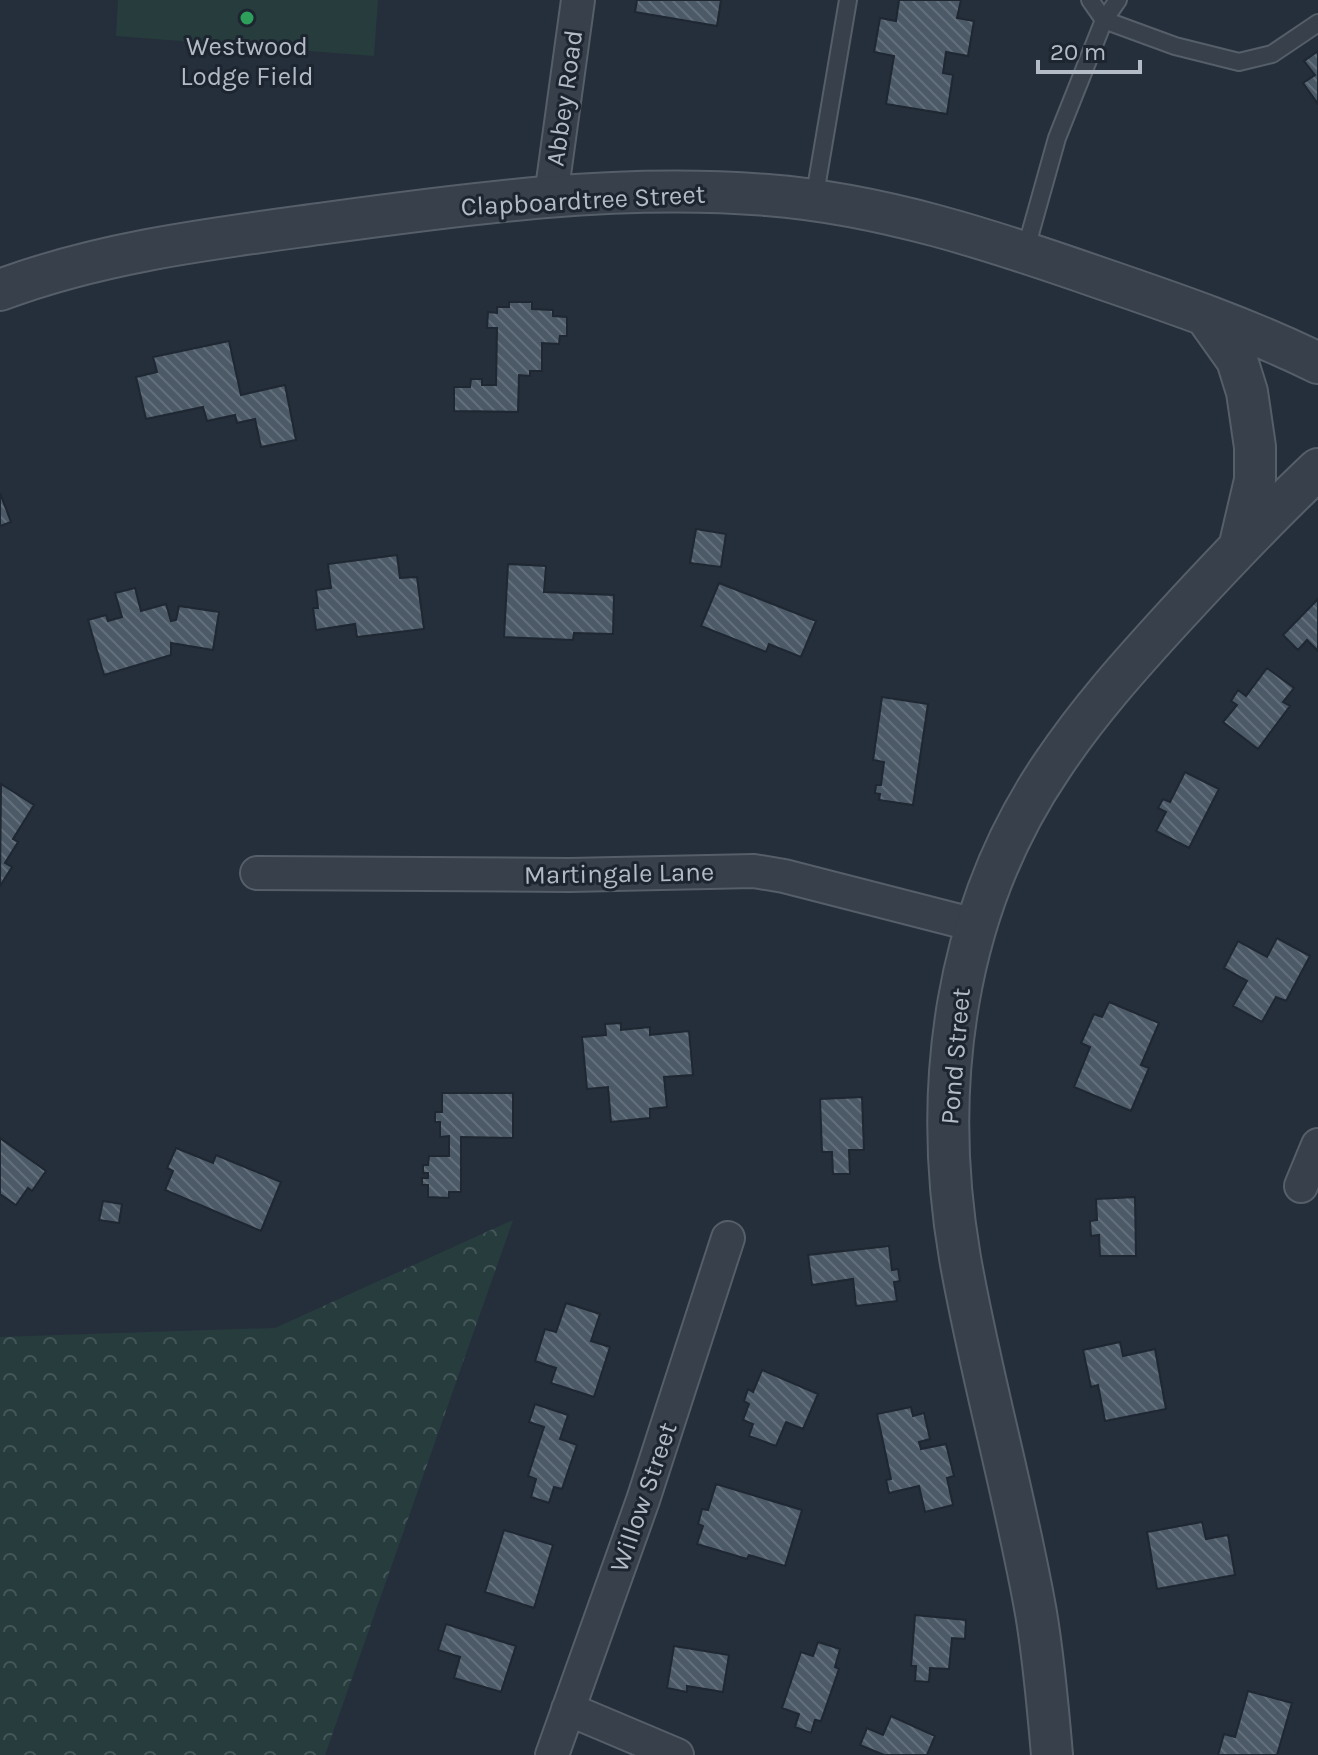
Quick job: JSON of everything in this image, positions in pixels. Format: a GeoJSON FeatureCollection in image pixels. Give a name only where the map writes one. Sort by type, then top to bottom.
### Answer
{"type":"FeatureCollection","features":[{"type":"Feature","properties":{"kind":"street","name":"Abbey Road"},"geometry":{"type":"LineString","coordinates":[[551,196],[578,0]]}},
{"type":"Feature","properties":{"kind":"street","name":"Clapboardtree Street"},"geometry":{"type":"LineString","coordinates":[[4,279],[182,243],[420,210],[551,196],[655,191],[765,195],[891,214],[963,232],[1205,315],[1318,363]]}},
{"type":"Feature","properties":{"kind":"street"},"geometry":{"type":"LineString","coordinates":[[1205,315],[1237,360],[1249,406],[1255,447],[1255,480],[1240,544]]}},
{"type":"Feature","properties":{"kind":"street"},"geometry":{"type":"LineString","coordinates":[[1279,344],[1318,342]]}},
{"type":"Feature","properties":{"kind":"street","name":"Pond Street"},"geometry":{"type":"LineString","coordinates":[[1052,1755],[1036,1614],[966,1289],[952,1195],[947,1120],[950,1055],[962,982],[975,925],[1003,856],[1052,766],[1101,698],[1240,544],[1318,469]]}},
{"type":"Feature","properties":{"kind":"street","name":"Martingale Lane"},"geometry":{"type":"LineString","coordinates":[[257,873],[769,872],[975,925]]}},
{"type":"Feature","properties":{"kind":"street"},"geometry":{"type":"LineString","coordinates":[[1301,1186],[1318,1145]]}},
{"type":"Feature","properties":{"kind":"street","name":"Willow Street"},"geometry":{"type":"LineString","coordinates":[[552,1755],[643,1500],[728,1238]]}},
{"type":"Feature","properties":{"kind":"street"},"geometry":{"type":"LineString","coordinates":[[568,1709],[677,1755]]}},
{"type":"Feature","properties":{"kind":"lane"},"geometry":{"type":"LineString","coordinates":[[814,200],[848,0]]}},
{"type":"Feature","properties":{"kind":"lane"},"geometry":{"type":"LineString","coordinates":[[1090,0],[1104,20],[1175,46],[1239,62],[1272,54],[1318,23]]}},
{"type":"Feature","properties":{"kind":"lane"},"geometry":{"type":"LineString","coordinates":[[1025,252],[1057,138],[1104,20],[1118,0]]}},
{"type":"Feature","properties":{"kind":"green space","name":"Westwood Lodge Field"},"geometry":{"type":"Polygon","coordinates":[[[118,0],[378,0],[374,56],[116,36],[118,0]]]}},
{"type":"Feature","properties":{"kind":"green space"},"geometry":{"type":"Polygon","coordinates":[[[513,1220],[325,1755],[0,1755],[0,1337],[275,1328],[513,1220]]]}},
{"type":"Feature","properties":{"kind":"building"},"geometry":{"type":"Polygon","coordinates":[[[637,0],[721,0],[717,26],[635,12],[637,0]]]}},
{"type":"Feature","properties":{"kind":"building"},"geometry":{"type":"Polygon","coordinates":[[[899,0],[961,0],[957,18],[974,21],[968,56],[946,52],[943,73],[953,75],[947,114],[886,104],[894,56],[874,52],[880,18],[896,21],[899,0]]]}},
{"type":"Feature","properties":{"kind":"building"},"geometry":{"type":"Polygon","coordinates":[[[1318,51],[1318,104],[1303,83],[1315,75],[1304,61],[1318,51]]]}},
{"type":"Feature","properties":{"kind":"building"},"geometry":{"type":"Polygon","coordinates":[[[509,302],[532,302],[532,309],[553,310],[553,316],[567,317],[567,336],[560,336],[559,344],[542,343],[542,371],[530,371],[530,376],[519,375],[518,412],[454,411],[454,387],[470,387],[471,379],[482,379],[482,385],[496,385],[497,328],[487,328],[488,312],[497,313],[497,307],[509,307],[509,302]]]}},
{"type":"Feature","properties":{"kind":"building"},"geometry":{"type":"Polygon","coordinates":[[[229,341],[241,395],[285,385],[296,440],[261,447],[255,419],[237,423],[235,415],[207,421],[203,407],[146,419],[136,377],[157,372],[153,357],[229,341]]]}},
{"type":"Feature","properties":{"kind":"building"},"geometry":{"type":"Polygon","coordinates":[[[0,493],[11,522],[0,526],[0,493]]]}},
{"type":"Feature","properties":{"kind":"building"},"geometry":{"type":"Polygon","coordinates":[[[696,529],[726,534],[721,567],[690,563],[696,529]]]}},
{"type":"Feature","properties":{"kind":"building"},"geometry":{"type":"Polygon","coordinates":[[[397,555],[400,578],[417,577],[424,629],[357,637],[355,624],[316,630],[313,608],[318,608],[316,590],[331,588],[328,564],[397,555]]]}},
{"type":"Feature","properties":{"kind":"building"},"geometry":{"type":"Polygon","coordinates":[[[508,564],[546,566],[544,592],[614,595],[613,634],[574,633],[573,640],[504,637],[508,564]]]}},
{"type":"Feature","properties":{"kind":"building"},"geometry":{"type":"Polygon","coordinates":[[[719,583],[816,621],[801,657],[769,644],[766,652],[701,626],[719,583]]]}},
{"type":"Feature","properties":{"kind":"building"},"geometry":{"type":"Polygon","coordinates":[[[135,588],[141,611],[166,604],[171,621],[176,620],[179,606],[219,612],[213,650],[171,643],[171,655],[104,675],[88,620],[106,615],[108,621],[122,617],[115,593],[135,588]]]}},
{"type":"Feature","properties":{"kind":"building"},"geometry":{"type":"Polygon","coordinates":[[[1318,599],[1318,651],[1307,640],[1298,650],[1283,635],[1318,599]]]}},
{"type":"Feature","properties":{"kind":"building"},"geometry":{"type":"Polygon","coordinates":[[[1267,668],[1294,688],[1283,702],[1290,706],[1258,749],[1223,722],[1237,705],[1231,701],[1238,690],[1246,696],[1267,668]]]}},
{"type":"Feature","properties":{"kind":"building"},"geometry":{"type":"Polygon","coordinates":[[[882,697],[928,704],[913,805],[879,800],[880,794],[875,793],[876,785],[881,785],[884,762],[873,760],[882,697]]]}},
{"type":"Feature","properties":{"kind":"building"},"geometry":{"type":"Polygon","coordinates":[[[1185,772],[1219,789],[1189,848],[1156,831],[1166,812],[1158,808],[1163,799],[1170,802],[1185,772]]]}},
{"type":"Feature","properties":{"kind":"building"},"geometry":{"type":"Polygon","coordinates":[[[1,784],[34,805],[13,839],[18,842],[5,863],[12,867],[0,886],[1,784]]]}},
{"type":"Feature","properties":{"kind":"building"},"geometry":{"type":"Polygon","coordinates":[[[1277,938],[1310,956],[1286,1001],[1276,997],[1262,1022],[1233,1006],[1247,981],[1224,968],[1238,941],[1267,957],[1277,938]]]}},
{"type":"Feature","properties":{"kind":"building"},"geometry":{"type":"Polygon","coordinates":[[[1109,1002],[1159,1023],[1141,1065],[1149,1068],[1131,1111],[1074,1087],[1090,1047],[1081,1043],[1094,1014],[1102,1017],[1109,1002]]]}},
{"type":"Feature","properties":{"kind":"building"},"geometry":{"type":"Polygon","coordinates":[[[621,1023],[621,1030],[650,1027],[650,1035],[689,1031],[693,1075],[664,1077],[667,1107],[650,1109],[650,1118],[611,1122],[608,1087],[587,1089],[582,1037],[606,1035],[605,1024],[621,1023]]]}},
{"type":"Feature","properties":{"kind":"building"},"geometry":{"type":"Polygon","coordinates":[[[442,1093],[513,1093],[513,1138],[461,1137],[461,1192],[449,1192],[449,1198],[428,1197],[428,1185],[422,1185],[422,1178],[428,1178],[428,1173],[423,1173],[423,1165],[428,1165],[429,1156],[449,1156],[449,1136],[440,1137],[440,1122],[435,1122],[435,1112],[442,1112],[442,1093]]]}},
{"type":"Feature","properties":{"kind":"building"},"geometry":{"type":"Polygon","coordinates":[[[862,1097],[864,1150],[849,1150],[850,1174],[833,1174],[832,1152],[822,1152],[820,1099],[862,1097]]]}},
{"type":"Feature","properties":{"kind":"building"},"geometry":{"type":"Polygon","coordinates":[[[0,1138],[46,1171],[32,1191],[28,1188],[16,1205],[0,1194],[0,1138]]]}},
{"type":"Feature","properties":{"kind":"building"},"geometry":{"type":"Polygon","coordinates":[[[176,1148],[213,1163],[216,1155],[281,1182],[261,1231],[165,1190],[173,1171],[167,1168],[176,1148]]]}},
{"type":"Feature","properties":{"kind":"building"},"geometry":{"type":"Polygon","coordinates":[[[1135,1197],[1136,1256],[1100,1256],[1099,1235],[1091,1236],[1090,1221],[1097,1220],[1096,1199],[1135,1197]]]}},
{"type":"Feature","properties":{"kind":"building"},"geometry":{"type":"Polygon","coordinates":[[[103,1201],[122,1204],[119,1223],[99,1220],[103,1201]]]}},
{"type":"Feature","properties":{"kind":"building"},"geometry":{"type":"Polygon","coordinates":[[[889,1246],[892,1270],[898,1269],[900,1281],[894,1282],[897,1301],[856,1306],[853,1279],[812,1285],[808,1255],[889,1246]]]}},
{"type":"Feature","properties":{"kind":"building"},"geometry":{"type":"Polygon","coordinates":[[[566,1303],[600,1314],[591,1341],[610,1347],[594,1397],[551,1383],[556,1368],[535,1361],[545,1329],[556,1332],[566,1303]]]}},
{"type":"Feature","properties":{"kind":"building"},"geometry":{"type":"Polygon","coordinates":[[[1120,1342],[1123,1356],[1155,1349],[1166,1409],[1105,1421],[1098,1385],[1091,1387],[1083,1350],[1120,1342]]]}},
{"type":"Feature","properties":{"kind":"building"},"geometry":{"type":"Polygon","coordinates":[[[762,1370],[818,1394],[803,1429],[786,1422],[776,1446],[749,1436],[753,1424],[743,1420],[749,1404],[744,1401],[748,1389],[753,1392],[762,1370]]]}},
{"type":"Feature","properties":{"kind":"building"},"geometry":{"type":"Polygon","coordinates":[[[535,1404],[568,1415],[560,1439],[577,1445],[562,1489],[554,1487],[549,1503],[531,1497],[536,1479],[528,1476],[544,1427],[529,1422],[535,1404]]]}},
{"type":"Feature","properties":{"kind":"building"},"geometry":{"type":"Polygon","coordinates":[[[911,1407],[913,1416],[924,1413],[930,1439],[919,1442],[921,1449],[946,1444],[954,1476],[947,1478],[953,1505],[925,1512],[919,1486],[889,1493],[886,1480],[891,1479],[877,1414],[911,1407]]]}},
{"type":"Feature","properties":{"kind":"building"},"geometry":{"type":"Polygon","coordinates":[[[716,1484],[802,1510],[785,1566],[749,1555],[747,1559],[697,1544],[703,1526],[698,1524],[702,1509],[708,1510],[716,1484]]]}},
{"type":"Feature","properties":{"kind":"building"},"geometry":{"type":"Polygon","coordinates":[[[1202,1522],[1206,1539],[1228,1535],[1235,1575],[1157,1589],[1147,1532],[1202,1522]]]}},
{"type":"Feature","properties":{"kind":"building"},"geometry":{"type":"Polygon","coordinates":[[[504,1530],[553,1545],[534,1608],[485,1592],[504,1530]]]}},
{"type":"Feature","properties":{"kind":"building"},"geometry":{"type":"Polygon","coordinates":[[[915,1615],[966,1620],[965,1639],[952,1638],[949,1669],[930,1668],[929,1682],[915,1681],[916,1666],[911,1666],[915,1615]]]}},
{"type":"Feature","properties":{"kind":"building"},"geometry":{"type":"Polygon","coordinates":[[[446,1624],[516,1646],[501,1692],[454,1678],[460,1657],[438,1650],[446,1624]]]}},
{"type":"Feature","properties":{"kind":"building"},"geometry":{"type":"Polygon","coordinates":[[[818,1642],[840,1649],[835,1667],[839,1669],[821,1721],[815,1720],[811,1733],[795,1727],[799,1714],[782,1708],[801,1652],[813,1656],[818,1642]]]}},
{"type":"Feature","properties":{"kind":"building"},"geometry":{"type":"Polygon","coordinates":[[[674,1646],[729,1655],[723,1692],[687,1686],[687,1692],[667,1688],[674,1646]]]}},
{"type":"Feature","properties":{"kind":"building"},"geometry":{"type":"Polygon","coordinates":[[[1248,1691],[1292,1703],[1277,1755],[1218,1755],[1224,1734],[1235,1737],[1248,1691]]]}},
{"type":"Feature","properties":{"kind":"building"},"geometry":{"type":"Polygon","coordinates":[[[891,1716],[935,1736],[927,1755],[884,1755],[860,1745],[867,1728],[883,1735],[891,1716]]]}},
{"type":"Feature","properties":{"kind":"place","name":"Westwood Lodge Field"},"geometry":{"type":"Point","coordinates":[247,18]}}]}
